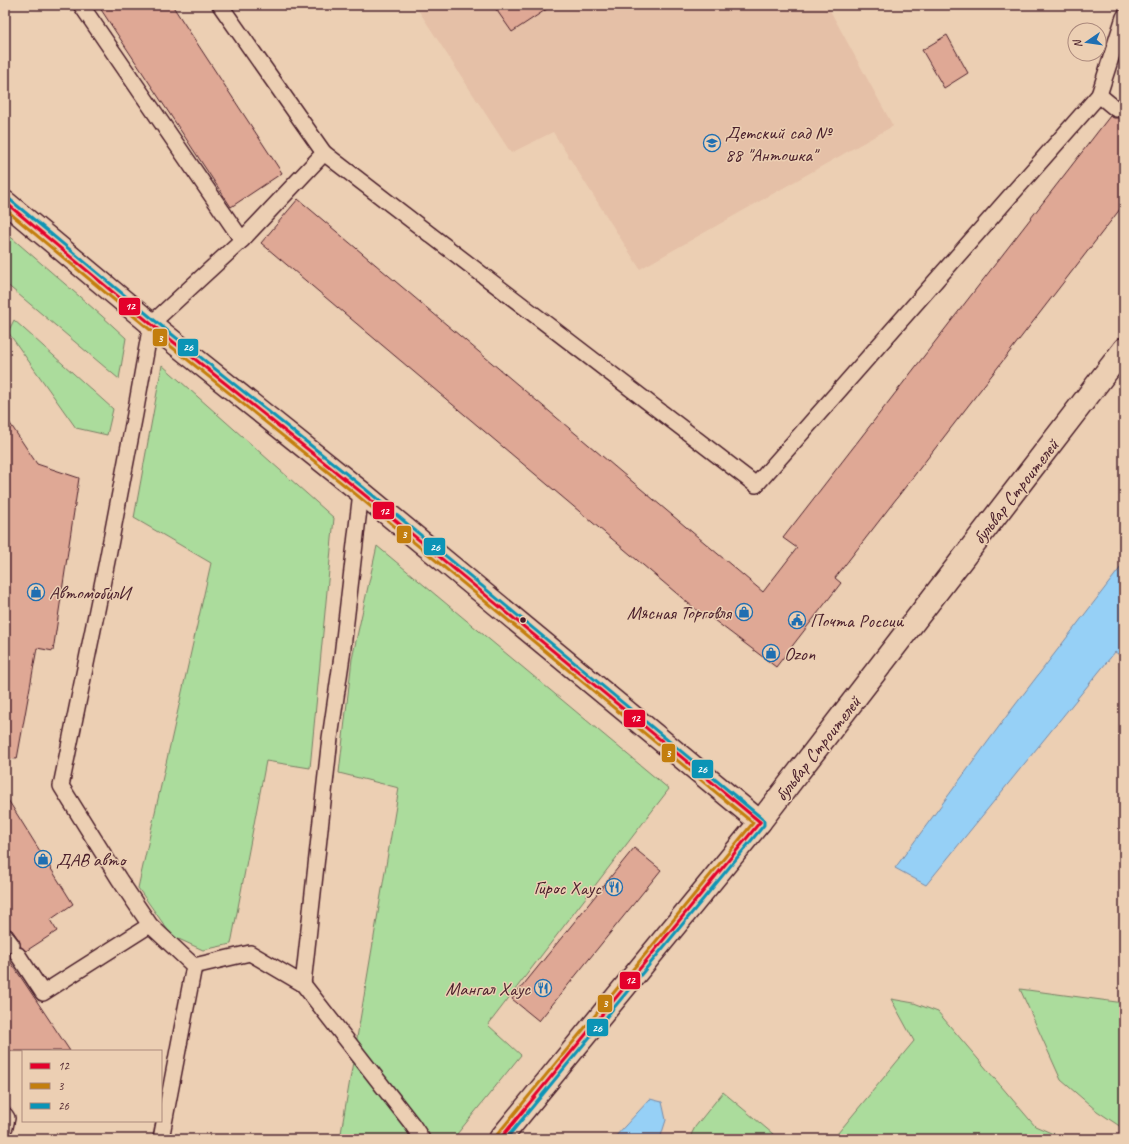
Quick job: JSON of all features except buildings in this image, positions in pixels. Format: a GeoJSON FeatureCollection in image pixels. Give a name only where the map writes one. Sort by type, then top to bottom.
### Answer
{"type":"FeatureCollection","features":[{"type":"Feature","properties":{"kind":"street"},"geometry":{"type":"LineString","coordinates":[[5,202],[151,324],[361,492],[760,822]]}},
{"type":"Feature","properties":{"kind":"street","name":"бульвар Строителей"},"geometry":{"type":"LineString","coordinates":[[500,1139],[760,822],[1124,349]]}},
{"type":"Feature","properties":{"kind":"lane"},"geometry":{"type":"LineString","coordinates":[[81,5],[242,240]]}},
{"type":"Feature","properties":{"kind":"lane"},"geometry":{"type":"LineString","coordinates":[[220,5],[324,152],[756,486],[1099,95],[1124,17]]}},
{"type":"Feature","properties":{"kind":"lane"},"geometry":{"type":"LineString","coordinates":[[1099,95],[1116,109]]}},
{"type":"Feature","properties":{"kind":"lane"},"geometry":{"type":"LineString","coordinates":[[194,966],[150,925],[119,879],[61,786],[136,414],[151,324],[242,240],[324,152]]}},
{"type":"Feature","properties":{"kind":"lane"},"geometry":{"type":"LineString","coordinates":[[303,984],[329,745],[342,656],[361,492]]}},
{"type":"Feature","properties":{"kind":"lane"},"geometry":{"type":"LineString","coordinates":[[12,945],[43,993],[150,925]]}},
{"type":"Feature","properties":{"kind":"lane"},"geometry":{"type":"LineString","coordinates":[[194,966],[250,953],[303,984],[412,1124],[422,1139]]}},
{"type":"Feature","properties":{"kind":"lane"},"geometry":{"type":"LineString","coordinates":[[161,1139],[194,966]]}},
{"type":"Feature","properties":{"kind":"lane"},"geometry":{"type":"LineString","coordinates":[[5,1115],[7,1118],[5,1127]]}},
{"type":"Feature","properties":{"kind":"shaded area","name":"Детский сад № 88 \"Антошка\""},"geometry":{"type":"Polygon","coordinates":[[[415,5],[827,5],[893,126],[640,269],[553,132],[511,153],[415,5]]]}},
{"type":"Feature","properties":{"kind":"green space"},"geometry":{"type":"Polygon","coordinates":[[[5,232],[126,338],[119,379],[5,283],[5,232]]]}},
{"type":"Feature","properties":{"kind":"green space"},"geometry":{"type":"Polygon","coordinates":[[[14,320],[113,409],[107,435],[76,428],[8,332],[14,320]]]}},
{"type":"Feature","properties":{"kind":"green space"},"geometry":{"type":"Polygon","coordinates":[[[162,365],[334,518],[310,768],[266,761],[231,944],[203,950],[172,936],[138,888],[211,563],[134,518],[162,365]]]}},
{"type":"Feature","properties":{"kind":"green space"},"geometry":{"type":"Polygon","coordinates":[[[377,546],[669,789],[488,1025],[521,1055],[453,1139],[340,1139],[399,788],[339,773],[352,659],[377,546]]]}},
{"type":"Feature","properties":{"kind":"green space"},"geometry":{"type":"Polygon","coordinates":[[[1020,989],[1124,1003],[1124,1127],[1121,1127],[1097,1111],[1061,1080],[1020,989]]]}},
{"type":"Feature","properties":{"kind":"green space"},"geometry":{"type":"Polygon","coordinates":[[[891,999],[914,1003],[938,1012],[1035,1126],[1065,1139],[833,1139],[914,1041],[891,999]]]}},
{"type":"Feature","properties":{"kind":"green space"},"geometry":{"type":"Polygon","coordinates":[[[723,1092],[779,1139],[689,1139],[695,1127],[723,1092]]]}},
{"type":"Feature","properties":{"kind":"water"},"geometry":{"type":"Polygon","coordinates":[[[1124,563],[1124,658],[1115,652],[926,885],[895,868],[1009,713],[1124,563]]]}},
{"type":"Feature","properties":{"kind":"water"},"geometry":{"type":"Polygon","coordinates":[[[650,1099],[662,1102],[666,1120],[660,1139],[613,1139],[650,1099]]]}},
{"type":"Feature","properties":{"kind":"transit line","name":"26"},"geometry":{"type":"LineString","coordinates":[[8,198],[154,320],[364,488],[764,820],[764,825],[506,1139]]}},
{"type":"Feature","properties":{"kind":"transit line","name":"12"},"geometry":{"type":"LineString","coordinates":[[5,202],[151,324],[361,492],[760,822]]}},
{"type":"Feature","properties":{"kind":"transit line","name":"3"},"geometry":{"type":"LineString","coordinates":[[5,209],[148,328],[358,496],[753,823],[496,1136]]}},
{"type":"Feature","properties":{"kind":"transit line","name":"12"},"geometry":{"type":"LineString","coordinates":[[500,1139],[760,822]]}},
{"type":"Feature","properties":{"kind":"place","name":"Детский сад № 88 \"Антошка\""},"geometry":{"type":"Point","coordinates":[712,143]}},
{"type":"Feature","properties":{"kind":"place","name":"АвтомобилИ"},"geometry":{"type":"Point","coordinates":[36,592]}},
{"type":"Feature","properties":{"kind":"place","name":"Мясная Торговля"},"geometry":{"type":"Point","coordinates":[744,612]}},
{"type":"Feature","properties":{"kind":"place","name":"Почта России"},"geometry":{"type":"Point","coordinates":[797,620]}},
{"type":"Feature","properties":{"kind":"place","name":"Ozon"},"geometry":{"type":"Point","coordinates":[771,653]}},
{"type":"Feature","properties":{"kind":"place","name":"ДАВ авто"},"geometry":{"type":"Point","coordinates":[43,859]}},
{"type":"Feature","properties":{"kind":"place","name":"Гирос Хаус"},"geometry":{"type":"Point","coordinates":[614,887]}},
{"type":"Feature","properties":{"kind":"place","name":"Мангал Хаус"},"geometry":{"type":"Point","coordinates":[543,988]}}]}
